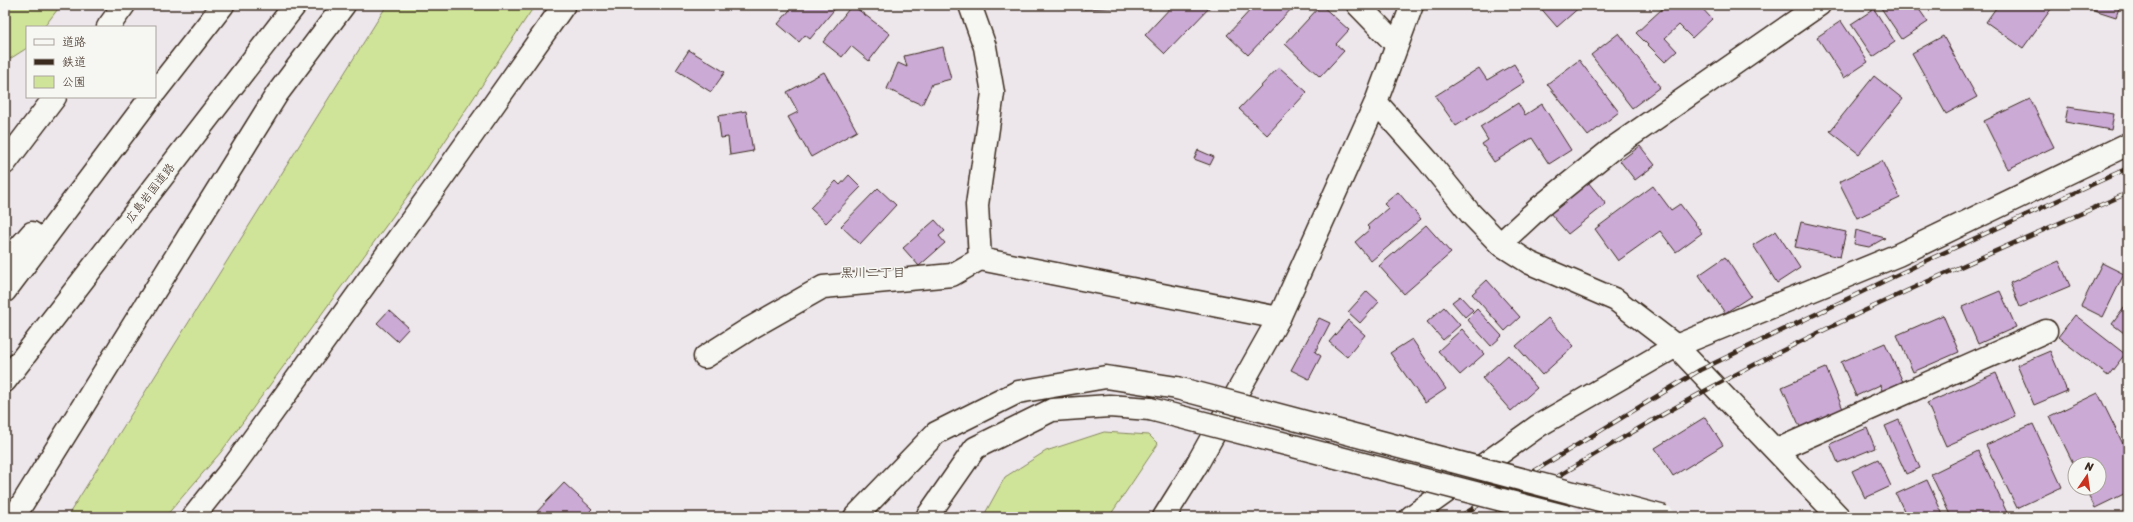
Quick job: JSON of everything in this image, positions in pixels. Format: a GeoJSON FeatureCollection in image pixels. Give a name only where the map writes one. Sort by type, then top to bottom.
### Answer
{"type":"FeatureCollection","features":[{"type":"Feature","properties":{"kind":"main road"},"geometry":{"type":"LineString","coordinates":[[109,26],[124,5]]}},
{"type":"Feature","properties":{"kind":"main road"},"geometry":{"type":"LineString","coordinates":[[156,91],[224,5]]}},
{"type":"Feature","properties":{"kind":"main road","name":"広島岩国道路"},"geometry":{"type":"LineString","coordinates":[[5,381],[295,5]]}},
{"type":"Feature","properties":{"kind":"main road"},"geometry":{"type":"LineString","coordinates":[[14,517],[277,94],[344,5]]}},
{"type":"Feature","properties":{"kind":"main road"},"geometry":{"type":"LineString","coordinates":[[193,517],[242,454],[439,182],[564,5]]}},
{"type":"Feature","properties":{"kind":"main road"},"geometry":{"type":"LineString","coordinates":[[970,5],[985,47],[993,93],[977,206],[980,259]]}},
{"type":"Feature","properties":{"kind":"main road"},"geometry":{"type":"LineString","coordinates":[[1358,5],[1396,44]]}},
{"type":"Feature","properties":{"kind":"main road"},"geometry":{"type":"LineString","coordinates":[[1164,517],[1196,466],[1279,318],[1376,102],[1396,44],[1412,5]]}},
{"type":"Feature","properties":{"kind":"main road"},"geometry":{"type":"LineString","coordinates":[[1500,244],[1540,206],[1613,148],[1819,5]]}},
{"type":"Feature","properties":{"kind":"main road"},"geometry":{"type":"LineString","coordinates":[[5,163],[54,98]]}},
{"type":"Feature","properties":{"kind":"main road"},"geometry":{"type":"LineString","coordinates":[[5,291],[150,98]]}},
{"type":"Feature","properties":{"kind":"main road"},"geometry":{"type":"LineString","coordinates":[[1376,102],[1428,161],[1470,213],[1500,244],[1530,263],[1616,300],[1676,346],[1777,450],[1839,517]]}},
{"type":"Feature","properties":{"kind":"main road"},"geometry":{"type":"LineString","coordinates":[[5,264],[126,129]]}},
{"type":"Feature","properties":{"kind":"main road"},"geometry":{"type":"LineString","coordinates":[[1411,517],[1538,426],[1676,346],[1898,255],[2128,144]]}},
{"type":"Feature","properties":{"kind":"main road"},"geometry":{"type":"LineString","coordinates":[[705,357],[748,329],[823,287],[952,275],[980,259],[1279,318]]}},
{"type":"Feature","properties":{"kind":"main road"},"geometry":{"type":"LineString","coordinates":[[1777,450],[2046,331]]}},
{"type":"Feature","properties":{"kind":"main road"},"geometry":{"type":"LineString","coordinates":[[855,517],[936,433],[1018,392],[1106,377],[1177,388],[1664,517]]}},
{"type":"Feature","properties":{"kind":"main road"},"geometry":{"type":"LineString","coordinates":[[927,517],[975,448],[1052,410],[1109,406],[1150,409],[1568,517]]}},
{"type":"Feature","properties":{"kind":"green space"},"geometry":{"type":"Polygon","coordinates":[[[5,5],[61,5],[45,26],[26,26],[26,49],[5,62],[5,5]]]}},
{"type":"Feature","properties":{"kind":"green space"},"geometry":{"type":"Polygon","coordinates":[[[387,5],[535,5],[420,179],[221,452],[165,517],[67,517],[387,5]]]}},
{"type":"Feature","properties":{"kind":"green space"},"geometry":{"type":"Polygon","coordinates":[[[1104,432],[1149,435],[1158,444],[1109,517],[983,517],[1005,477],[1046,451],[1104,432]]]}},
{"type":"Feature","properties":{"kind":"building"},"geometry":{"type":"Polygon","coordinates":[[[794,5],[838,5],[810,39],[805,35],[799,42],[778,24],[794,5]]]}},
{"type":"Feature","properties":{"kind":"building"},"geometry":{"type":"Polygon","coordinates":[[[852,5],[890,34],[869,61],[851,46],[842,57],[823,42],[852,5]]]}},
{"type":"Feature","properties":{"kind":"building"},"geometry":{"type":"Polygon","coordinates":[[[1083,5],[1146,5],[1146,6],[1084,9],[1083,5]]]}},
{"type":"Feature","properties":{"kind":"building"},"geometry":{"type":"Polygon","coordinates":[[[1173,5],[1212,5],[1165,54],[1145,35],[1173,5]]]}},
{"type":"Feature","properties":{"kind":"building"},"geometry":{"type":"Polygon","coordinates":[[[1255,5],[1295,5],[1248,55],[1227,35],[1255,5]]]}},
{"type":"Feature","properties":{"kind":"building"},"geometry":{"type":"Polygon","coordinates":[[[1321,5],[1349,30],[1336,44],[1344,51],[1320,77],[1285,44],[1321,5]]]}},
{"type":"Feature","properties":{"kind":"building"},"geometry":{"type":"Polygon","coordinates":[[[1538,5],[1582,5],[1557,27],[1538,5]]]}},
{"type":"Feature","properties":{"kind":"building"},"geometry":{"type":"Polygon","coordinates":[[[1660,5],[1699,5],[1712,19],[1692,38],[1679,25],[1665,38],[1677,51],[1665,62],[1636,33],[1663,8],[1660,5]]]}},
{"type":"Feature","properties":{"kind":"building"},"geometry":{"type":"Polygon","coordinates":[[[1879,5],[1916,5],[1928,22],[1902,39],[1879,5]]]}},
{"type":"Feature","properties":{"kind":"building"},"geometry":{"type":"Polygon","coordinates":[[[1998,5],[2054,5],[2023,48],[1986,22],[1998,5]]]}},
{"type":"Feature","properties":{"kind":"building"},"geometry":{"type":"Polygon","coordinates":[[[2079,5],[2120,5],[2116,17],[2079,5]]]}},
{"type":"Feature","properties":{"kind":"building"},"geometry":{"type":"Polygon","coordinates":[[[1874,9],[1895,42],[1873,57],[1851,24],[1874,9]]]}},
{"type":"Feature","properties":{"kind":"building"},"geometry":{"type":"Polygon","coordinates":[[[1841,21],[1868,62],[1844,78],[1817,37],[1841,21]]]}},
{"type":"Feature","properties":{"kind":"building"},"geometry":{"type":"Polygon","coordinates":[[[1619,33],[1660,87],[1632,108],[1591,55],[1619,33]]]}},
{"type":"Feature","properties":{"kind":"building"},"geometry":{"type":"Polygon","coordinates":[[[1943,36],[1977,97],[1946,114],[1912,53],[1943,36]]]}},
{"type":"Feature","properties":{"kind":"building"},"geometry":{"type":"Polygon","coordinates":[[[943,47],[951,79],[932,84],[922,105],[887,89],[898,63],[907,67],[904,56],[943,47]]]}},
{"type":"Feature","properties":{"kind":"building"},"geometry":{"type":"Polygon","coordinates":[[[689,50],[725,72],[711,92],[676,70],[689,50]]]}},
{"type":"Feature","properties":{"kind":"building"},"geometry":{"type":"Polygon","coordinates":[[[1579,60],[1619,112],[1588,136],[1547,84],[1579,60]]]}},
{"type":"Feature","properties":{"kind":"building"},"geometry":{"type":"Polygon","coordinates":[[[1514,64],[1525,82],[1456,126],[1435,96],[1479,68],[1487,80],[1514,64]]]}},
{"type":"Feature","properties":{"kind":"building"},"geometry":{"type":"Polygon","coordinates":[[[1279,67],[1307,92],[1267,135],[1239,109],[1279,67]]]}},
{"type":"Feature","properties":{"kind":"building"},"geometry":{"type":"Polygon","coordinates":[[[824,72],[857,131],[811,157],[788,117],[798,112],[787,92],[824,72]]]}},
{"type":"Feature","properties":{"kind":"building"},"geometry":{"type":"Polygon","coordinates":[[[1874,76],[1903,99],[1859,154],[1830,131],[1874,76]]]}},
{"type":"Feature","properties":{"kind":"building"},"geometry":{"type":"Polygon","coordinates":[[[2030,99],[2054,147],[2008,169],[1984,121],[2030,99]]]}},
{"type":"Feature","properties":{"kind":"building"},"geometry":{"type":"Polygon","coordinates":[[[1518,103],[1525,115],[1542,104],[1571,150],[1549,164],[1532,138],[1494,162],[1482,144],[1488,140],[1480,127],[1518,103]]]}},
{"type":"Feature","properties":{"kind":"building"},"geometry":{"type":"Polygon","coordinates":[[[2068,107],[2114,114],[2111,130],[2065,122],[2068,107]]]}},
{"type":"Feature","properties":{"kind":"building"},"geometry":{"type":"Polygon","coordinates":[[[746,111],[753,151],[730,155],[728,137],[721,138],[718,116],[746,111]]]}},
{"type":"Feature","properties":{"kind":"building"},"geometry":{"type":"Polygon","coordinates":[[[1640,146],[1655,165],[1635,180],[1620,161],[1640,146]]]}},
{"type":"Feature","properties":{"kind":"building"},"geometry":{"type":"Polygon","coordinates":[[[1198,150],[1214,157],[1210,165],[1194,159],[1198,150]]]}},
{"type":"Feature","properties":{"kind":"building"},"geometry":{"type":"Polygon","coordinates":[[[1882,161],[1900,198],[1857,218],[1839,182],[1882,161]]]}},
{"type":"Feature","properties":{"kind":"building"},"geometry":{"type":"Polygon","coordinates":[[[849,175],[861,187],[826,223],[810,208],[836,181],[840,185],[849,175]]]}},
{"type":"Feature","properties":{"kind":"building"},"geometry":{"type":"Polygon","coordinates":[[[1588,182],[1606,204],[1568,234],[1550,213],[1588,182]]]}},
{"type":"Feature","properties":{"kind":"building"},"geometry":{"type":"Polygon","coordinates":[[[1653,186],[1671,210],[1680,204],[1702,233],[1676,252],[1660,231],[1618,261],[1595,229],[1653,186]]]}},
{"type":"Feature","properties":{"kind":"building"},"geometry":{"type":"Polygon","coordinates":[[[878,188],[896,205],[860,244],[841,226],[878,188]]]}},
{"type":"Feature","properties":{"kind":"building"},"geometry":{"type":"Polygon","coordinates":[[[1398,192],[1421,219],[1371,261],[1355,242],[1370,229],[1367,226],[1388,208],[1384,204],[1398,192]]]}},
{"type":"Feature","properties":{"kind":"building"},"geometry":{"type":"Polygon","coordinates":[[[935,220],[945,231],[939,236],[945,243],[919,266],[903,248],[935,220]]]}},
{"type":"Feature","properties":{"kind":"building"},"geometry":{"type":"Polygon","coordinates":[[[1801,222],[1846,232],[1840,257],[1795,247],[1801,222]]]}},
{"type":"Feature","properties":{"kind":"building"},"geometry":{"type":"Polygon","coordinates":[[[1426,225],[1451,253],[1404,294],[1379,266],[1426,225]]]}},
{"type":"Feature","properties":{"kind":"building"},"geometry":{"type":"Polygon","coordinates":[[[1856,230],[1885,238],[1869,247],[1854,244],[1856,230]]]}},
{"type":"Feature","properties":{"kind":"building"},"geometry":{"type":"Polygon","coordinates":[[[1776,231],[1800,268],[1777,283],[1753,245],[1776,231]]]}},
{"type":"Feature","properties":{"kind":"building"},"geometry":{"type":"Polygon","coordinates":[[[1725,257],[1751,296],[1725,313],[1699,275],[1725,257]]]}},
{"type":"Feature","properties":{"kind":"building"},"geometry":{"type":"Polygon","coordinates":[[[2059,261],[2070,286],[2020,307],[2010,283],[2059,261]]]}},
{"type":"Feature","properties":{"kind":"building"},"geometry":{"type":"Polygon","coordinates":[[[2102,263],[2124,274],[2103,317],[2081,306],[2102,263]]]}},
{"type":"Feature","properties":{"kind":"building"},"geometry":{"type":"Polygon","coordinates":[[[1487,280],[1520,317],[1505,331],[1472,294],[1487,280]]]}},
{"type":"Feature","properties":{"kind":"building"},"geometry":{"type":"Polygon","coordinates":[[[1367,291],[1379,302],[1360,323],[1348,312],[1367,291]]]}},
{"type":"Feature","properties":{"kind":"building"},"geometry":{"type":"Polygon","coordinates":[[[2000,291],[2016,327],[1978,344],[1962,307],[2000,291]]]}},
{"type":"Feature","properties":{"kind":"building"},"geometry":{"type":"Polygon","coordinates":[[[1460,296],[1473,310],[1465,317],[1452,302],[1460,296]]]}},
{"type":"Feature","properties":{"kind":"building"},"geometry":{"type":"Polygon","coordinates":[[[2128,303],[2128,336],[2112,324],[2128,303]]]}},
{"type":"Feature","properties":{"kind":"building"},"geometry":{"type":"Polygon","coordinates":[[[1444,307],[1460,325],[1443,340],[1427,322],[1444,307]]]}},
{"type":"Feature","properties":{"kind":"building"},"geometry":{"type":"Polygon","coordinates":[[[1477,309],[1502,336],[1491,346],[1467,319],[1477,309]]]}},
{"type":"Feature","properties":{"kind":"building"},"geometry":{"type":"Polygon","coordinates":[[[389,310],[409,328],[397,341],[377,323],[389,310]]]}},
{"type":"Feature","properties":{"kind":"building"},"geometry":{"type":"Polygon","coordinates":[[[1943,315],[1959,352],[1913,372],[1897,335],[1943,315]]]}},
{"type":"Feature","properties":{"kind":"building"},"geometry":{"type":"Polygon","coordinates":[[[2075,315],[2125,354],[2108,376],[2058,337],[2075,315]]]}},
{"type":"Feature","properties":{"kind":"building"},"geometry":{"type":"Polygon","coordinates":[[[1319,318],[1330,323],[1315,352],[1321,356],[1309,379],[1291,370],[1319,318]]]}},
{"type":"Feature","properties":{"kind":"building"},"geometry":{"type":"Polygon","coordinates":[[[1548,318],[1574,346],[1542,375],[1516,346],[1548,318]]]}},
{"type":"Feature","properties":{"kind":"building"},"geometry":{"type":"Polygon","coordinates":[[[1348,320],[1365,335],[1347,357],[1329,342],[1348,320]]]}},
{"type":"Feature","properties":{"kind":"building"},"geometry":{"type":"Polygon","coordinates":[[[1462,329],[1484,354],[1460,375],[1438,351],[1462,329]]]}},
{"type":"Feature","properties":{"kind":"building"},"geometry":{"type":"Polygon","coordinates":[[[1412,339],[1446,389],[1425,403],[1390,353],[1412,339]]]}},
{"type":"Feature","properties":{"kind":"building"},"geometry":{"type":"Polygon","coordinates":[[[1885,343],[1904,384],[1883,393],[1880,385],[1856,396],[1841,362],[1885,343]]]}},
{"type":"Feature","properties":{"kind":"building"},"geometry":{"type":"Polygon","coordinates":[[[2050,351],[2067,391],[2034,405],[2017,365],[2050,351]]]}},
{"type":"Feature","properties":{"kind":"building"},"geometry":{"type":"Polygon","coordinates":[[[1508,355],[1537,388],[1511,411],[1482,378],[1508,355]]]}},
{"type":"Feature","properties":{"kind":"building"},"geometry":{"type":"Polygon","coordinates":[[[1826,368],[1843,409],[1800,427],[1782,387],[1826,368]]]}},
{"type":"Feature","properties":{"kind":"building"},"geometry":{"type":"Polygon","coordinates":[[[1996,373],[2015,416],[1946,446],[1927,403],[1996,373]]]}},
{"type":"Feature","properties":{"kind":"building"},"geometry":{"type":"Polygon","coordinates":[[[2098,393],[2128,454],[2128,492],[2095,508],[2089,496],[2107,496],[2107,456],[2070,456],[2050,416],[2098,393]]]}},
{"type":"Feature","properties":{"kind":"building"},"geometry":{"type":"Polygon","coordinates":[[[1705,417],[1723,445],[1673,476],[1655,448],[1705,417]]]}},
{"type":"Feature","properties":{"kind":"building"},"geometry":{"type":"Polygon","coordinates":[[[1899,420],[1920,468],[1906,474],[1885,426],[1899,420]]]}},
{"type":"Feature","properties":{"kind":"building"},"geometry":{"type":"Polygon","coordinates":[[[2033,424],[2062,487],[2017,508],[1986,445],[2033,424]]]}},
{"type":"Feature","properties":{"kind":"building"},"geometry":{"type":"Polygon","coordinates":[[[1867,428],[1875,448],[1838,463],[1830,444],[1867,428]]]}},
{"type":"Feature","properties":{"kind":"building"},"geometry":{"type":"Polygon","coordinates":[[[1978,451],[2009,517],[1951,517],[1931,474],[1978,451]]]}},
{"type":"Feature","properties":{"kind":"building"},"geometry":{"type":"Polygon","coordinates":[[[1878,459],[1891,486],[1865,498],[1852,471],[1878,459]]]}},
{"type":"Feature","properties":{"kind":"building"},"geometry":{"type":"Polygon","coordinates":[[[1927,480],[1944,517],[1907,517],[1896,494],[1927,480]]]}},
{"type":"Feature","properties":{"kind":"building"},"geometry":{"type":"Polygon","coordinates":[[[564,483],[592,509],[584,517],[536,517],[534,515],[564,483]]]}},
{"type":"Feature","properties":{"kind":"railway"},"geometry":{"type":"LineString","coordinates":[[1459,517],[1700,370],[1930,259],[2128,168]]}},
{"type":"Feature","properties":{"kind":"railway"},"geometry":{"type":"LineString","coordinates":[[1491,517],[1658,417],[1714,386],[1816,334],[1919,285],[2128,193]]}},
{"type":"Feature","properties":{"kind":"district","name":"黒川二丁目"},"geometry":{"type":"Point","coordinates":[873,272]}}]}
